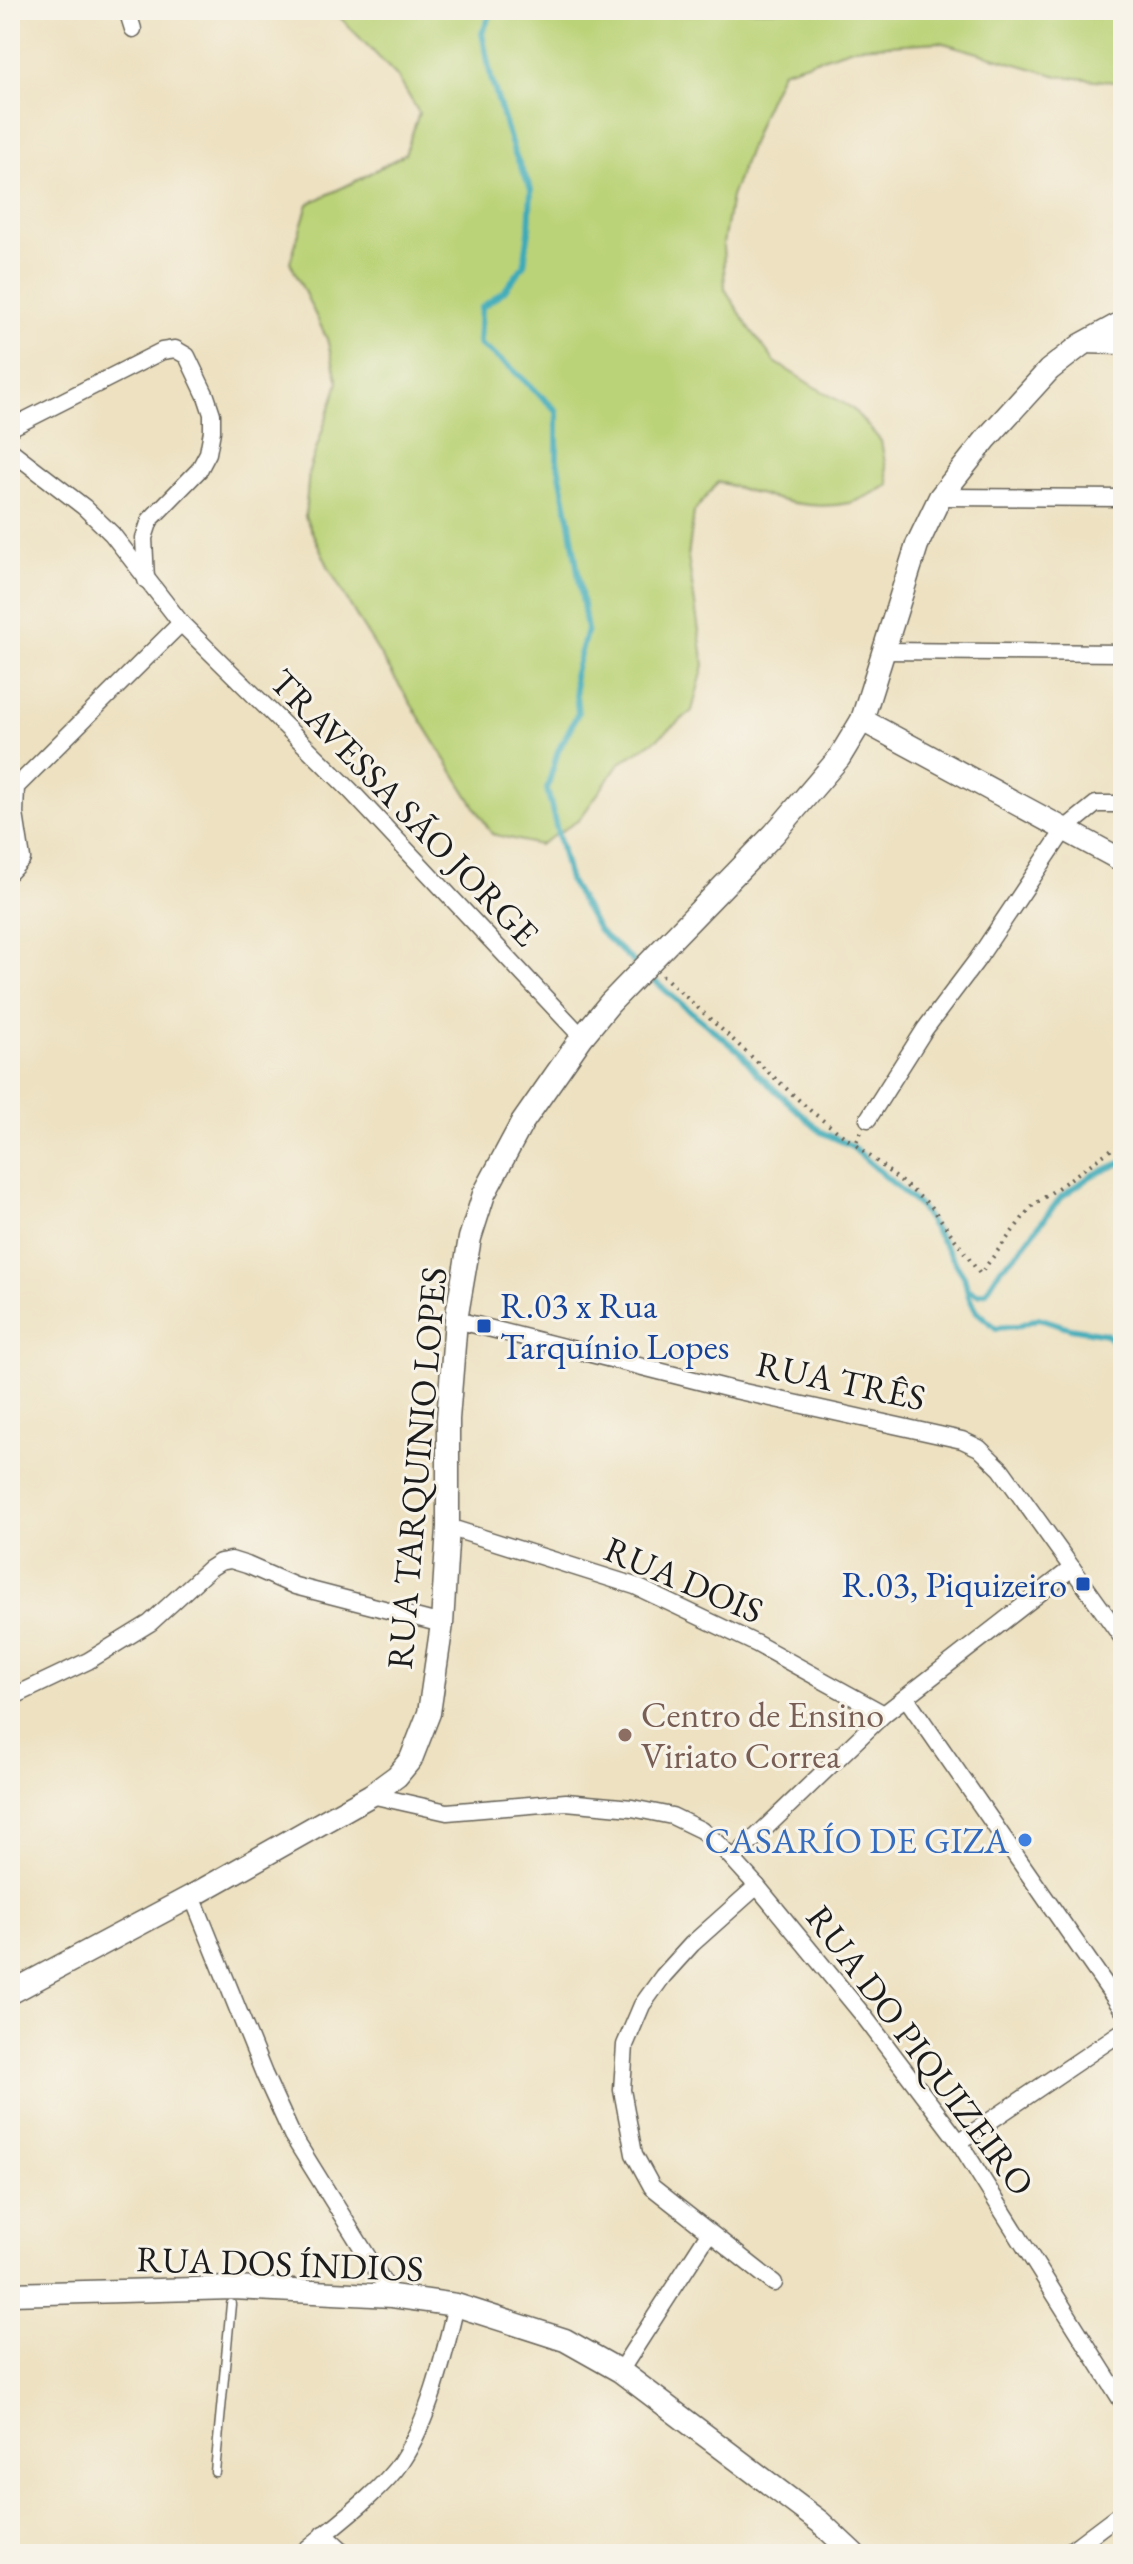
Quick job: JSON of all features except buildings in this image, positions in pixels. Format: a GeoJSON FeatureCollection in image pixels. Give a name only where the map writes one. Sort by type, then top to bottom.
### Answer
{"type":"FeatureCollection","features":[{"type":"Feature","properties":{"kind":"main road","name":"RUA TARQUINIO LOPES"},"geometry":{"type":"LineString","coordinates":[[10,1993],[192,1896],[371,1795],[397,1776],[411,1759],[429,1713],[442,1624],[448,1527],[448,1419],[456,1320],[470,1238],[484,1194],[522,1123],[582,1037],[792,814],[839,758],[862,720],[917,545],[940,497],[987,438],[1049,370],[1081,345],[1123,322]]}},
{"type":"Feature","properties":{"kind":"main road"},"geometry":{"type":"LineString","coordinates":[[862,720],[1123,861]]}},
{"type":"Feature","properties":{"kind":"main road","name":"RUA DOS ÍNDIOS"},"geometry":{"type":"LineString","coordinates":[[10,2294],[392,2296],[456,2305],[565,2340],[620,2371],[820,2522],[854,2554]]}},
{"type":"Feature","properties":{"kind":"street"},"geometry":{"type":"LineString","coordinates":[[127,10],[133,29]]}},
{"type":"Feature","properties":{"kind":"street"},"geometry":{"type":"LineString","coordinates":[[1081,345],[1123,346]]}},
{"type":"Feature","properties":{"kind":"street"},"geometry":{"type":"LineString","coordinates":[[10,428],[162,351],[175,349],[187,356],[212,414],[208,453],[199,470],[150,520],[144,538],[146,582]]}},
{"type":"Feature","properties":{"kind":"street","name":"TRAVESSA SÃO JORGE"},"geometry":{"type":"LineString","coordinates":[[10,450],[84,507],[112,534],[146,582],[181,623],[350,790],[582,1037]]}},
{"type":"Feature","properties":{"kind":"street"},"geometry":{"type":"LineString","coordinates":[[940,497],[1123,498]]}},
{"type":"Feature","properties":{"kind":"street"},"geometry":{"type":"LineString","coordinates":[[10,872],[22,859],[15,814],[16,787],[181,623]]}},
{"type":"Feature","properties":{"kind":"street"},"geometry":{"type":"LineString","coordinates":[[884,651],[1123,653]]}},
{"type":"Feature","properties":{"kind":"street"},"geometry":{"type":"LineString","coordinates":[[868,1119],[925,1029],[977,960],[1065,829],[1096,804],[1123,804]]}},
{"type":"Feature","properties":{"kind":"street","name":"RUA TRÊS"},"geometry":{"type":"LineString","coordinates":[[456,1320],[730,1389],[962,1440],[979,1448],[1001,1469],[1123,1639]]}},
{"type":"Feature","properties":{"kind":"street","name":"RUA DOIS"},"geometry":{"type":"LineString","coordinates":[[448,1527],[635,1586],[757,1644],[884,1714]]}},
{"type":"Feature","properties":{"kind":"street"},"geometry":{"type":"LineString","coordinates":[[10,1698],[88,1661],[150,1623],[209,1569],[231,1560],[295,1586],[442,1624]]}},
{"type":"Feature","properties":{"kind":"street"},"geometry":{"type":"LineString","coordinates":[[733,1859],[884,1714],[1072,1568]]}},
{"type":"Feature","properties":{"kind":"street"},"geometry":{"type":"LineString","coordinates":[[907,1699],[1123,2010]]}},
{"type":"Feature","properties":{"kind":"street","name":"RUA DO PIQUIZEIRO"},"geometry":{"type":"LineString","coordinates":[[371,1795],[447,1812],[566,1802],[632,1808],[672,1816],[701,1830],[757,1886],[863,2015],[959,2142],[1123,2403]]}},
{"type":"Feature","properties":{"kind":"street"},"geometry":{"type":"LineString","coordinates":[[757,1886],[692,1944],[642,2005],[625,2045],[622,2090],[634,2154],[652,2187],[774,2283]]}},
{"type":"Feature","properties":{"kind":"street"},"geometry":{"type":"LineString","coordinates":[[192,1896],[292,2135],[392,2296]]}},
{"type":"Feature","properties":{"kind":"street"},"geometry":{"type":"LineString","coordinates":[[959,2142],[1123,2031]]}},
{"type":"Feature","properties":{"kind":"street"},"geometry":{"type":"LineString","coordinates":[[620,2371],[709,2233]]}},
{"type":"Feature","properties":{"kind":"street"},"geometry":{"type":"LineString","coordinates":[[301,2554],[380,2485],[401,2462],[440,2372],[456,2305]]}},
{"type":"Feature","properties":{"kind":"street"},"geometry":{"type":"LineString","coordinates":[[1066,2554],[1123,2511]]}},
{"type":"Feature","properties":{"kind":"street"},"geometry":{"type":"LineString","coordinates":[[324,2534],[346,2554]]}},
{"type":"Feature","properties":{"kind":"lane"},"geometry":{"type":"LineString","coordinates":[[215,2472],[232,2296]]}},
{"type":"Feature","properties":{"kind":"path"},"geometry":{"type":"LineString","coordinates":[[643,969],[812,1112],[931,1206],[980,1274],[1031,1207],[1123,1141]]}},
{"type":"Feature","properties":{"kind":"path"},"geometry":{"type":"LineString","coordinates":[[855,1144],[868,1119]]}},
{"type":"Feature","properties":{"kind":"green space"},"geometry":{"type":"Polygon","coordinates":[[[333,10],[1123,10],[1123,83],[1058,76],[940,42],[856,47],[782,71],[731,197],[723,244],[725,289],[775,362],[852,408],[881,441],[889,485],[849,503],[815,506],[782,501],[718,482],[694,512],[688,557],[704,665],[692,711],[620,763],[579,820],[539,845],[492,834],[358,619],[305,517],[309,471],[338,383],[327,339],[290,262],[308,204],[405,154],[419,113],[397,76],[333,10]]]}},
{"type":"Feature","properties":{"kind":"waterway"},"geometry":{"type":"LineString","coordinates":[[493,10],[482,33],[491,78],[514,152],[531,189],[524,265],[504,291],[481,308],[479,344],[511,368],[557,411],[557,460],[587,630],[574,676],[578,713],[558,751],[547,789],[569,880],[599,931],[740,1052],[757,1073],[821,1132],[850,1145],[920,1207],[964,1276],[976,1311],[996,1328],[1018,1326],[1039,1318],[1070,1328],[1106,1334],[1123,1352]]}},
{"type":"Feature","properties":{"kind":"waterway"},"geometry":{"type":"LineString","coordinates":[[967,1289],[978,1294],[986,1292],[1001,1268],[1017,1254],[1061,1197],[1091,1176],[1123,1162]]}},
{"type":"Feature","properties":{"kind":"place","name":"R.03 x Rua Tarquínio Lopes"},"geometry":{"type":"Point","coordinates":[484,1326]}},
{"type":"Feature","properties":{"kind":"place","name":"R.03, Piquizeiro"},"geometry":{"type":"Point","coordinates":[1083,1584]}},
{"type":"Feature","properties":{"kind":"place","name":"Centro de Ensino Viriato Correa"},"geometry":{"type":"Point","coordinates":[625,1735]}},
{"type":"Feature","properties":{"kind":"place","name":"CASARÍO DE GIZA"},"geometry":{"type":"Point","coordinates":[1025,1840]}}]}
